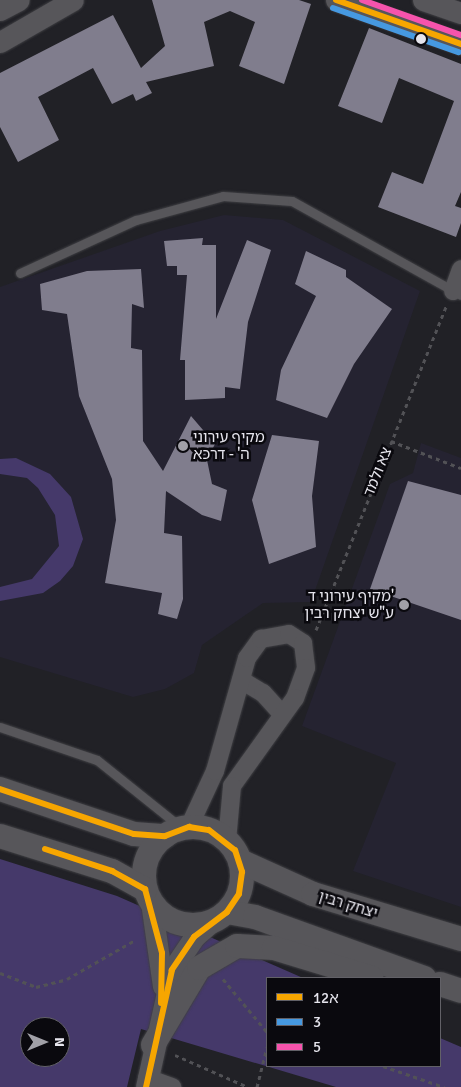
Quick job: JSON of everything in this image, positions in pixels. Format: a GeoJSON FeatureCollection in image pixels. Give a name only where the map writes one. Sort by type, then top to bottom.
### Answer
{"type":"FeatureCollection","features":[{"type":"Feature","properties":{"kind":"main road"},"geometry":{"type":"LineString","coordinates":[[0,789],[134,834],[179,830],[209,830],[227,841],[240,861],[242,883],[218,918]]}},
{"type":"Feature","properties":{"kind":"main road"},"geometry":{"type":"LineString","coordinates":[[148,896],[147,860],[179,830]]}},
{"type":"Feature","properties":{"kind":"main road"},"geometry":{"type":"LineString","coordinates":[[0,836],[112,871],[148,896],[159,912],[183,925],[218,918],[255,917],[420,977]]}},
{"type":"Feature","properties":{"kind":"main road","name":"יצחק רבין"},"geometry":{"type":"LineString","coordinates":[[240,861],[313,894],[461,939]]}},
{"type":"Feature","properties":{"kind":"main road"},"geometry":{"type":"LineString","coordinates":[[162,1049],[200,968],[237,946],[262,945],[369,977]]}},
{"type":"Feature","properties":{"kind":"street"},"geometry":{"type":"LineString","coordinates":[[0,10],[19,0]]}},
{"type":"Feature","properties":{"kind":"street"},"geometry":{"type":"LineString","coordinates":[[0,42],[73,0]]}},
{"type":"Feature","properties":{"kind":"street"},"geometry":{"type":"LineString","coordinates":[[336,0],[461,44]]}},
{"type":"Feature","properties":{"kind":"street"},"geometry":{"type":"LineString","coordinates":[[423,0],[461,13]]}},
{"type":"Feature","properties":{"kind":"street"},"geometry":{"type":"LineString","coordinates":[[457,293],[461,269]]}},
{"type":"Feature","properties":{"kind":"street"},"geometry":{"type":"LineString","coordinates":[[179,830],[215,771],[241,680],[254,646],[270,634],[297,638],[307,654],[301,684],[232,786],[227,841]]}},
{"type":"Feature","properties":{"kind":"street"},"geometry":{"type":"LineString","coordinates":[[241,680],[263,693],[282,714]]}},
{"type":"Feature","properties":{"kind":"street"},"geometry":{"type":"LineString","coordinates":[[148,896],[160,939],[164,991],[162,1049],[147,1082],[172,1087]]}},
{"type":"Feature","properties":{"kind":"street"},"geometry":{"type":"LineString","coordinates":[[164,991],[185,948],[218,918]]}},
{"type":"Feature","properties":{"kind":"lane"},"geometry":{"type":"LineString","coordinates":[[20,273],[136,220],[223,196],[292,201],[457,293]]}},
{"type":"Feature","properties":{"kind":"lane"},"geometry":{"type":"LineString","coordinates":[[0,727],[96,760],[179,830]]}},
{"type":"Feature","properties":{"kind":"path","name":"צא ולמד"},"geometry":{"type":"LineString","coordinates":[[307,654],[391,441],[457,293]]}},
{"type":"Feature","properties":{"kind":"path"},"geometry":{"type":"LineString","coordinates":[[391,441],[461,468]]}},
{"type":"Feature","properties":{"kind":"path"},"geometry":{"type":"LineString","coordinates":[[0,973],[36,987],[67,979],[145,934],[160,939]]}},
{"type":"Feature","properties":{"kind":"path"},"geometry":{"type":"LineString","coordinates":[[217,972],[266,1031]]}},
{"type":"Feature","properties":{"kind":"path"},"geometry":{"type":"LineString","coordinates":[[162,1049],[248,1087]]}},
{"type":"Feature","properties":{"kind":"path"},"geometry":{"type":"LineString","coordinates":[[257,1087],[266,1051]]}},
{"type":"Feature","properties":{"kind":"path"},"geometry":{"type":"LineString","coordinates":[[386,1067],[444,1087]]}},
{"type":"Feature","properties":{"kind":"shaded area","name":"מקיף עירוני ה' - דרכא"},"geometry":{"type":"Polygon","coordinates":[[[224,215],[283,220],[420,291],[311,602],[263,603],[202,645],[194,673],[165,689],[133,697],[0,657],[0,287],[160,231],[224,215]]]}},
{"type":"Feature","properties":{"kind":"shaded area","name":"מקיף עירוני ד' ע\"ש יצחק רבין"},"geometry":{"type":"Polygon","coordinates":[[[421,443],[461,458],[461,907],[353,871],[396,763],[302,726],[390,484],[413,473],[421,443]]]}},
{"type":"Feature","properties":{"kind":"shaded area"},"geometry":{"type":"Polygon","coordinates":[[[16,458],[50,474],[71,497],[83,539],[73,566],[60,581],[43,593],[0,601],[0,587],[32,579],[59,546],[55,515],[38,488],[27,478],[0,474],[0,459],[16,458]]]}},
{"type":"Feature","properties":{"kind":"shaded area"},"geometry":{"type":"Polygon","coordinates":[[[0,859],[117,896],[301,977],[266,977],[266,1066],[141,1029],[127,1087],[0,1087],[0,859]]]}},
{"type":"Feature","properties":{"kind":"shaded area"},"geometry":{"type":"Polygon","coordinates":[[[441,1038],[461,1047],[461,1087],[336,1087],[269,1067],[441,1067],[441,1038]]]}},
{"type":"Feature","properties":{"kind":"building"},"geometry":{"type":"Polygon","coordinates":[[[152,0],[299,0],[311,4],[284,84],[239,66],[255,22],[230,11],[204,22],[214,66],[146,82],[152,93],[136,101],[133,94],[112,104],[93,68],[38,97],[59,140],[18,162],[0,127],[0,73],[113,15],[141,68],[165,46],[152,0]]]}},
{"type":"Feature","properties":{"kind":"building"},"geometry":{"type":"Polygon","coordinates":[[[369,28],[461,64],[461,192],[455,206],[461,208],[461,223],[456,237],[378,207],[392,172],[423,184],[454,101],[399,78],[382,123],[338,106],[369,28]]]}},
{"type":"Feature","properties":{"kind":"building"},"geometry":{"type":"Polygon","coordinates":[[[203,238],[202,245],[216,245],[216,319],[247,240],[271,250],[248,322],[240,389],[225,387],[225,398],[185,400],[185,360],[180,360],[187,275],[177,275],[177,266],[167,266],[164,241],[203,238]]]}},
{"type":"Feature","properties":{"kind":"building"},"geometry":{"type":"Polygon","coordinates":[[[306,251],[346,270],[346,277],[392,309],[354,364],[327,418],[276,400],[281,370],[316,296],[295,284],[306,251]]]}},
{"type":"Feature","properties":{"kind":"building"},"geometry":{"type":"Polygon","coordinates":[[[141,269],[144,308],[132,304],[131,348],[142,350],[143,441],[163,471],[191,416],[215,444],[207,460],[212,484],[227,490],[221,521],[202,515],[166,491],[164,533],[182,536],[183,599],[177,619],[158,614],[162,593],[105,583],[116,520],[112,479],[79,396],[67,314],[42,310],[40,284],[87,271],[141,269]]]}},
{"type":"Feature","properties":{"kind":"building"},"geometry":{"type":"Polygon","coordinates":[[[272,435],[319,441],[312,496],[316,547],[269,564],[252,500],[272,435]]]}},
{"type":"Feature","properties":{"kind":"building"},"geometry":{"type":"Polygon","coordinates":[[[408,481],[461,495],[461,620],[370,589],[408,481]]]}},
{"type":"Feature","properties":{"kind":"transit line","name":"12א"},"geometry":{"type":"LineString","coordinates":[[336,0],[461,44]]}},
{"type":"Feature","properties":{"kind":"transit line","name":"5"},"geometry":{"type":"LineString","coordinates":[[362,0],[461,35]]}},
{"type":"Feature","properties":{"kind":"transit line","name":"3"},"geometry":{"type":"LineString","coordinates":[[333,8],[458,52]]}},
{"type":"Feature","properties":{"kind":"transit line","name":"12א"},"geometry":{"type":"LineString","coordinates":[[0,789],[134,834],[165,836],[189,827],[209,830],[235,850],[242,872],[239,894],[227,912],[194,937],[172,970],[146,1087]]}},
{"type":"Feature","properties":{"kind":"transit line","name":"12א"},"geometry":{"type":"LineString","coordinates":[[45,849],[112,871],[145,889],[162,953],[161,1003]]}},
{"type":"Feature","properties":{"kind":"place","name":"מקיף עירוני ה' - דרכא"},"geometry":{"type":"Point","coordinates":[183,446]}},
{"type":"Feature","properties":{"kind":"place","name":"מקיף עירוני ד' ע\"ש יצחק רבין"},"geometry":{"type":"Point","coordinates":[404,605]}}]}
